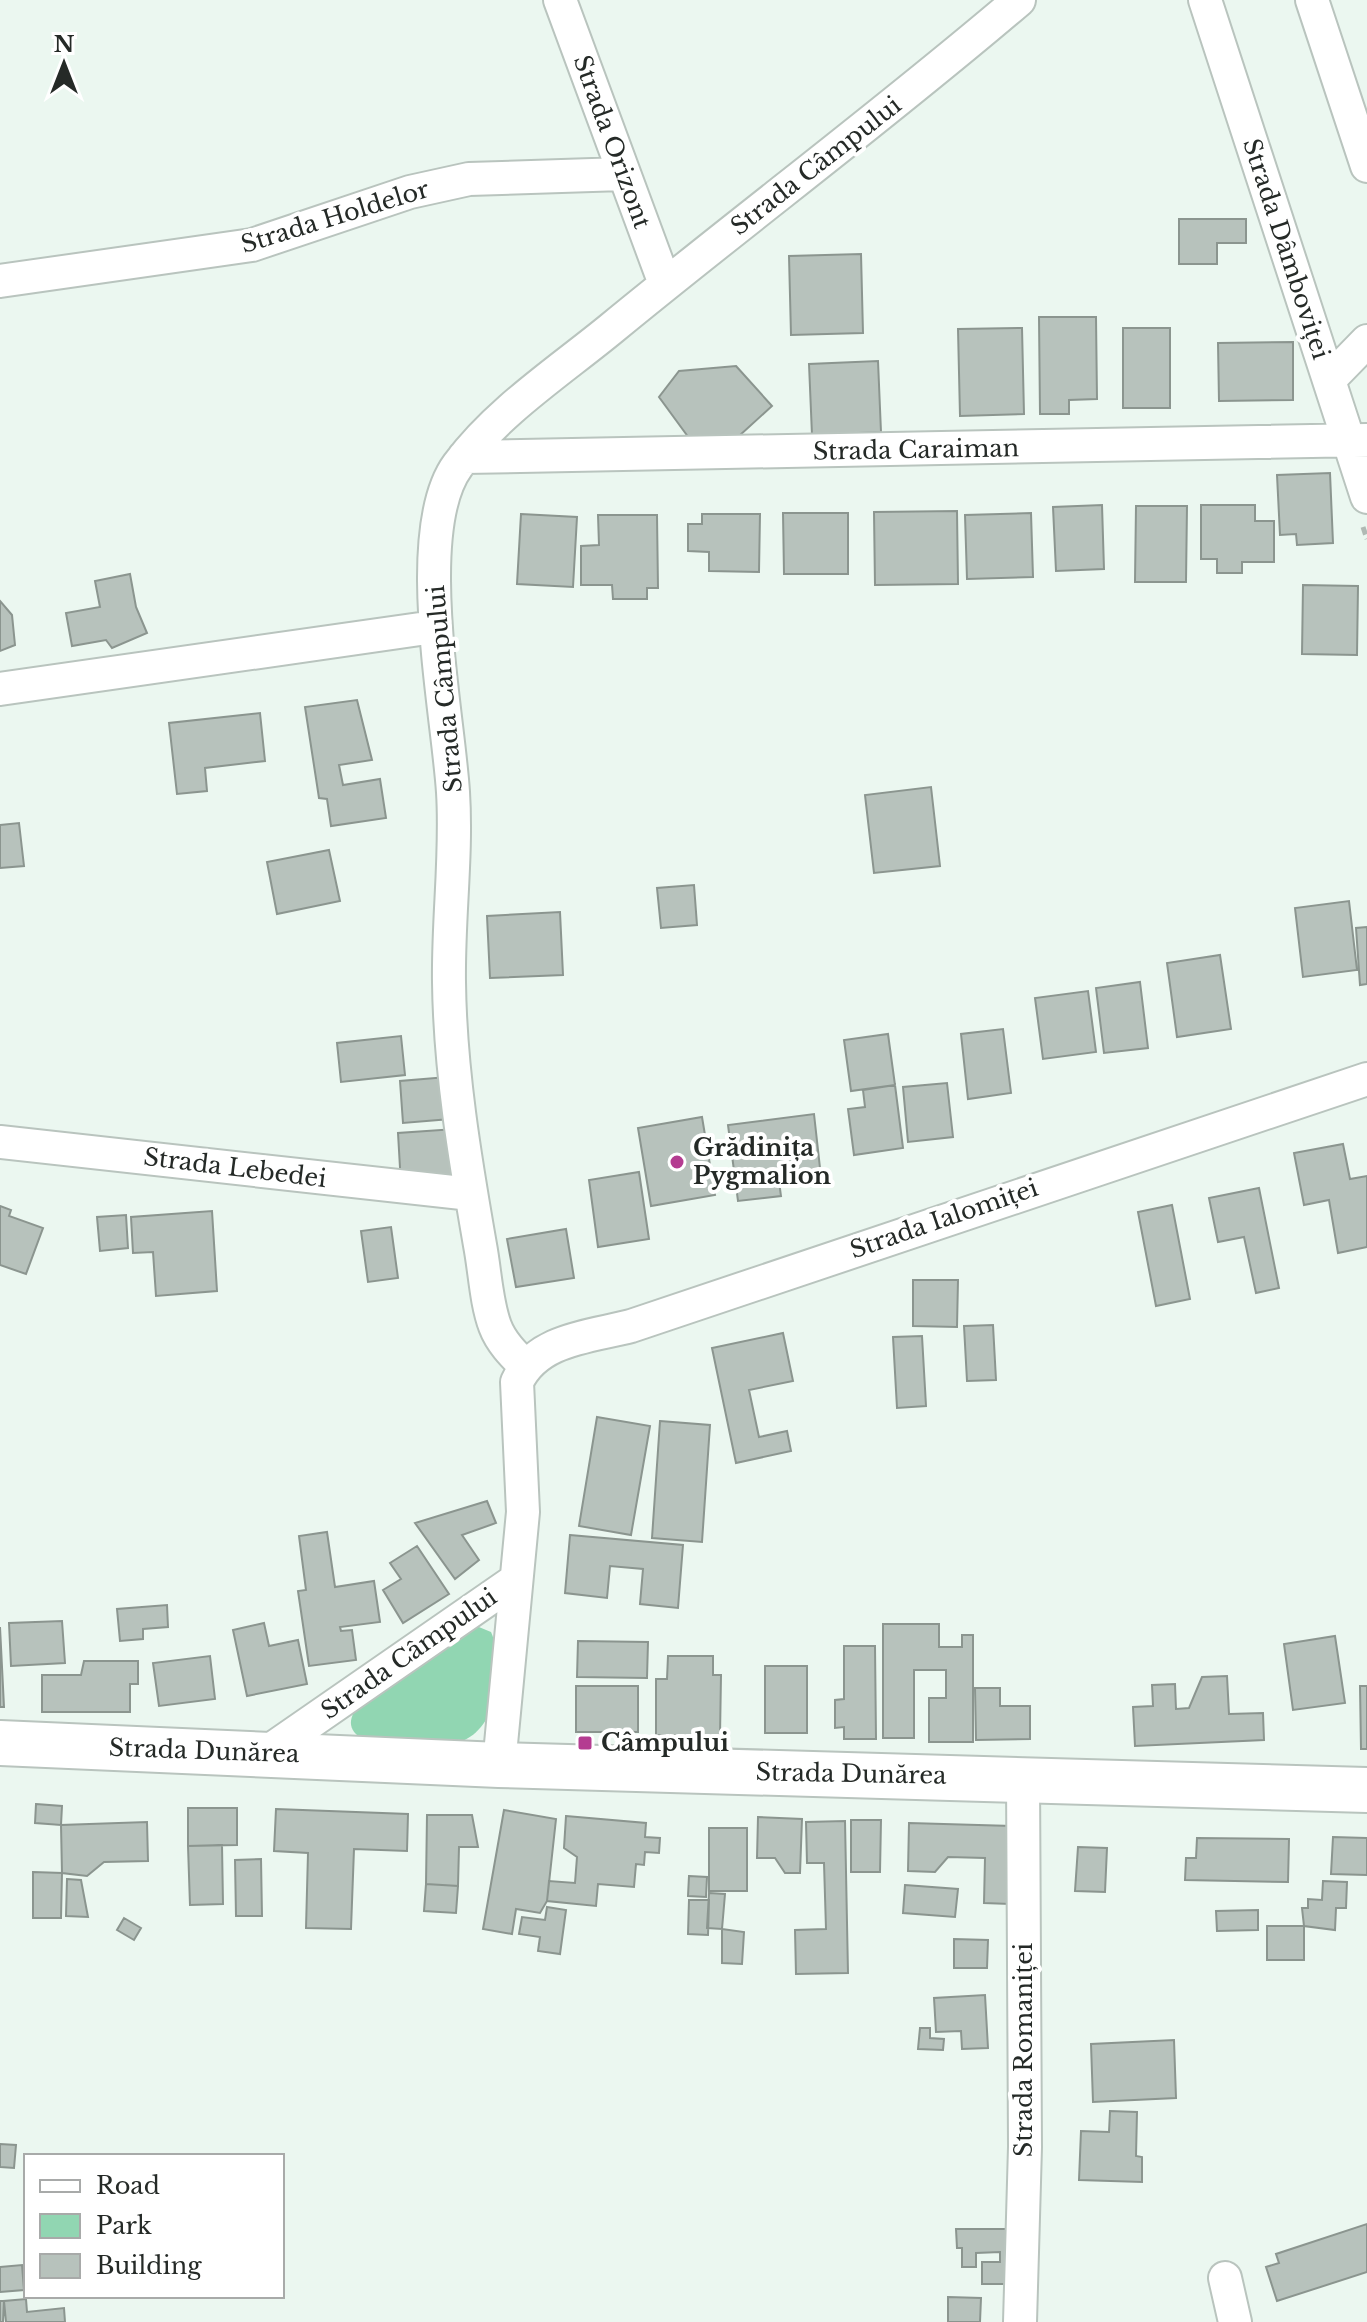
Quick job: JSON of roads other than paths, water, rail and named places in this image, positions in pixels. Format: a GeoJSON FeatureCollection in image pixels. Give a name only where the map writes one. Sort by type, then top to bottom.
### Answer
{"type":"FeatureCollection","features":[{"type":"Feature","properties":{"kind":"street","name":"Strada Orizont"},"geometry":{"type":"LineString","coordinates":[[560,0],[665,284]]}},
{"type":"Feature","properties":{"kind":"street","name":"Strada Câmpului"},"geometry":{"type":"LineString","coordinates":[[499,1765],[513,1582],[523,1512],[517,1382],[525,1366],[506,1346],[494,1325],[471,1194],[451,1042],[449,904],[456,846],[453,790],[434,627],[439,524],[446,485],[464,457],[503,419],[665,284],[918,86],[1019,0]]}},
{"type":"Feature","properties":{"kind":"street","name":"Strada Dâmboviței"},"geometry":{"type":"LineString","coordinates":[[1205,0],[1329,380],[1358,441],[1367,497]]}},
{"type":"Feature","properties":{"kind":"street"},"geometry":{"type":"LineString","coordinates":[[1312,0],[1367,166]]}},
{"type":"Feature","properties":{"kind":"street","name":"Strada Holdelor"},"geometry":{"type":"LineString","coordinates":[[0,281],[252,245],[410,192],[469,179],[623,174]]}},
{"type":"Feature","properties":{"kind":"street"},"geometry":{"type":"LineString","coordinates":[[1329,380],[1367,341]]}},
{"type":"Feature","properties":{"kind":"street","name":"Strada Caraiman"},"geometry":{"type":"LineString","coordinates":[[464,457],[1358,441]]}},
{"type":"Feature","properties":{"kind":"street"},"geometry":{"type":"LineString","coordinates":[[0,689],[434,627]]}},
{"type":"Feature","properties":{"kind":"street","name":"Strada Ialomiței"},"geometry":{"type":"LineString","coordinates":[[525,1366],[544,1349],[631,1326],[1367,1079]]}},
{"type":"Feature","properties":{"kind":"street","name":"Strada Lebedei"},"geometry":{"type":"LineString","coordinates":[[0,1142],[471,1194]]}},
{"type":"Feature","properties":{"kind":"street","name":"Strada Câmpului"},"geometry":{"type":"LineString","coordinates":[[266,1753],[513,1582]]}},
{"type":"Feature","properties":{"kind":"street","name":"Strada Dunărea"},"geometry":{"type":"LineString","coordinates":[[0,1743],[499,1765],[1367,1790]]}},
{"type":"Feature","properties":{"kind":"street","name":"Strada Romaniței"},"geometry":{"type":"LineString","coordinates":[[1020,2322],[1025,2147],[1023,1778]]}},
{"type":"Feature","properties":{"kind":"street"},"geometry":{"type":"LineString","coordinates":[[1225,2278],[1235,2322]]}},
{"type":"Feature","properties":{"kind":"place","name":"Grădinița Pygmalion"},"geometry":{"type":"Point","coordinates":[677,1162]}},
{"type":"Feature","properties":{"kind":"place","name":"Câmpului"},"geometry":{"type":"Point","coordinates":[585,1743]}}]}
